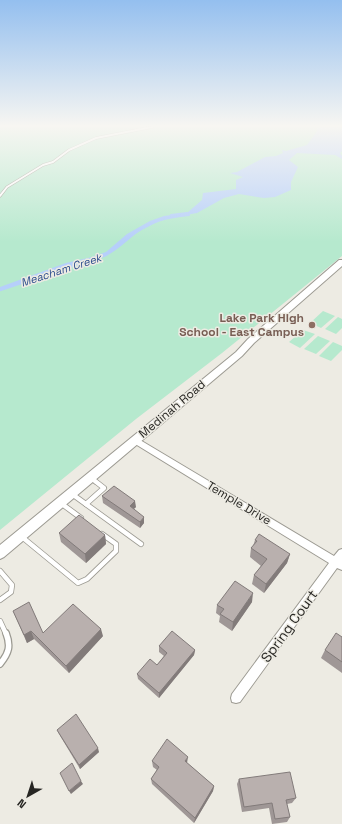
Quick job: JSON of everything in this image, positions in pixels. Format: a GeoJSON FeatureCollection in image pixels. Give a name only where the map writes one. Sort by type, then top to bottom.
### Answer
{"type":"FeatureCollection","features":[{"type":"Feature","properties":{"kind":"main road","name":"Medinah Road"},"geometry":{"type":"LineString","coordinates":[[0,553],[238,354],[250,341],[342,262]]}},
{"type":"Feature","properties":{"kind":"street","name":"Temple Drive"},"geometry":{"type":"LineString","coordinates":[[135,440],[339,564]]}},
{"type":"Feature","properties":{"kind":"street","name":"Spring Court"},"geometry":{"type":"LineString","coordinates":[[236,698],[339,564],[342,553]]}},
{"type":"Feature","properties":{"kind":"lane"},"geometry":{"type":"LineString","coordinates":[[0,196],[7,187],[42,165]]}},
{"type":"Feature","properties":{"kind":"lane"},"geometry":{"type":"LineString","coordinates":[[86,504],[104,488],[91,477]]}},
{"type":"Feature","properties":{"kind":"lane"},"geometry":{"type":"LineString","coordinates":[[72,494],[141,544]]}},
{"type":"Feature","properties":{"kind":"lane"},"geometry":{"type":"LineString","coordinates":[[60,503],[88,523]]}},
{"type":"Feature","properties":{"kind":"lane"},"geometry":{"type":"LineString","coordinates":[[21,536],[78,584],[87,579],[116,551],[116,544],[99,532]]}},
{"type":"Feature","properties":{"kind":"lane"},"geometry":{"type":"LineString","coordinates":[[0,571],[12,585],[11,592],[0,600]]}},
{"type":"Feature","properties":{"kind":"lane"},"geometry":{"type":"LineString","coordinates":[[0,621],[10,642],[9,653],[0,664]]}},
{"type":"Feature","properties":{"kind":"green space"},"geometry":{"type":"Polygon","coordinates":[[[0,165],[342,165],[342,256],[222,353],[136,419],[0,530],[0,165]]]}},
{"type":"Feature","properties":{"kind":"green space"},"geometry":{"type":"Polygon","coordinates":[[[323,311],[335,316],[321,328],[310,323],[323,311]]]}},
{"type":"Feature","properties":{"kind":"green space"},"geometry":{"type":"Polygon","coordinates":[[[338,317],[342,319],[342,328],[336,334],[325,329],[338,317]]]}},
{"type":"Feature","properties":{"kind":"green space"},"geometry":{"type":"Polygon","coordinates":[[[303,330],[315,334],[300,348],[289,342],[303,330]]]}},
{"type":"Feature","properties":{"kind":"green space"},"geometry":{"type":"Polygon","coordinates":[[[318,336],[330,341],[316,354],[304,349],[318,336]]]}},
{"type":"Feature","properties":{"kind":"green space"},"geometry":{"type":"Polygon","coordinates":[[[333,342],[342,346],[342,350],[331,361],[319,356],[333,342]]]}},
{"type":"Feature","properties":{"kind":"water"},"geometry":{"type":"Polygon","coordinates":[[[249,165],[296,165],[298,167],[291,182],[291,190],[275,197],[264,198],[239,194],[224,198],[197,213],[163,219],[136,233],[115,250],[103,257],[62,268],[0,290],[0,287],[66,263],[106,252],[127,234],[150,221],[164,216],[187,213],[202,200],[203,193],[236,189],[236,180],[243,177],[230,173],[237,172],[249,165]]]}},
{"type":"Feature","properties":{"kind":"building"},"geometry":{"type":"Polygon","coordinates":[[[114,486],[135,501],[130,506],[144,517],[140,522],[102,496],[114,486]]]}},
{"type":"Feature","properties":{"kind":"building"},"geometry":{"type":"Polygon","coordinates":[[[79,515],[105,535],[85,554],[59,533],[79,515]]]}},
{"type":"Feature","properties":{"kind":"building"},"geometry":{"type":"Polygon","coordinates":[[[259,534],[290,554],[266,584],[254,575],[267,559],[251,548],[257,541],[255,540],[259,534]]]}},
{"type":"Feature","properties":{"kind":"building"},"geometry":{"type":"Polygon","coordinates":[[[235,581],[253,593],[233,622],[220,614],[224,609],[217,605],[235,581]]]}},
{"type":"Feature","properties":{"kind":"building"},"geometry":{"type":"Polygon","coordinates":[[[29,602],[43,633],[73,604],[101,629],[66,666],[31,631],[24,635],[13,611],[29,602]]]}},
{"type":"Feature","properties":{"kind":"building"},"geometry":{"type":"Polygon","coordinates":[[[172,631],[195,650],[159,693],[137,674],[150,659],[157,665],[167,653],[159,646],[172,631]]]}},
{"type":"Feature","properties":{"kind":"building"},"geometry":{"type":"Polygon","coordinates":[[[336,633],[342,637],[342,662],[325,650],[336,633]]]}},
{"type":"Feature","properties":{"kind":"building"},"geometry":{"type":"Polygon","coordinates":[[[76,714],[98,748],[79,765],[57,730],[76,714]]]}},
{"type":"Feature","properties":{"kind":"building"},"geometry":{"type":"Polygon","coordinates":[[[167,739],[188,757],[185,761],[214,786],[195,818],[151,779],[159,767],[152,761],[167,739]]]}},
{"type":"Feature","properties":{"kind":"building"},"geometry":{"type":"Polygon","coordinates":[[[72,763],[81,781],[69,791],[60,773],[72,763]]]}},
{"type":"Feature","properties":{"kind":"building"},"geometry":{"type":"Polygon","coordinates":[[[290,772],[296,798],[286,800],[290,817],[275,819],[272,803],[244,807],[239,779],[290,772]]]}},
{"type":"Feature","properties":{"kind":"waterway","name":"Meacham Creek"},"geometry":{"type":"LineString","coordinates":[[74,265],[97,259],[108,254],[134,234],[153,223],[167,218],[189,215],[187,213],[171,215]]}},
{"type":"Feature","properties":{"kind":"waterway","name":"Meacham Creek"},"geometry":{"type":"LineString","coordinates":[[0,290],[78,264]]}},
{"type":"Feature","properties":{"kind":"place","name":"Lake Park High School - East Campus"},"geometry":{"type":"Point","coordinates":[312,325]}}]}
